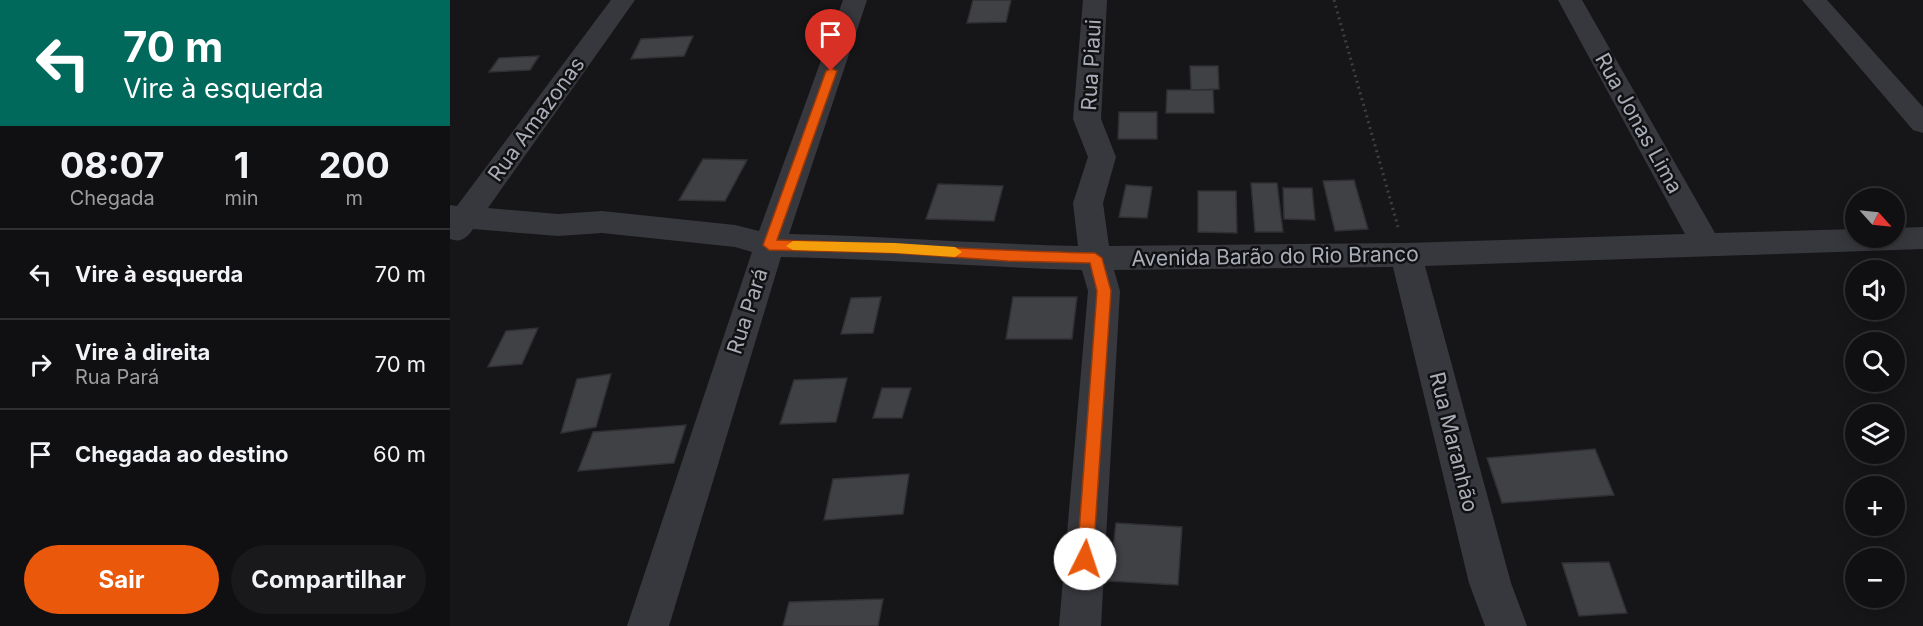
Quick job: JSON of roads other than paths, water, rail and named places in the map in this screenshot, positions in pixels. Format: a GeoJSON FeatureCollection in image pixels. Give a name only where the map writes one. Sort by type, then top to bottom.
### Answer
{"type":"FeatureCollection","features":[{"type":"Feature","properties":{"kind":"street","name":"Rua Amazonas"},"geometry":{"type":"LineString","coordinates":[[455,224],[623,0]]}},
{"type":"Feature","properties":{"kind":"street","name":"Rua Pará"},"geometry":{"type":"LineString","coordinates":[[648,626],[729,365],[855,0]]}},
{"type":"Feature","properties":{"kind":"street","name":"Rua Piaui"},"geometry":{"type":"LineString","coordinates":[[1080,626],[1104,291],[1095,258],[1088,203],[1102,157],[1087,119],[1089,59],[1095,0]]}},
{"type":"Feature","properties":{"kind":"street","name":"Rua Jonas Lima"},"geometry":{"type":"LineString","coordinates":[[1570,0],[1707,246]]}},
{"type":"Feature","properties":{"kind":"street"},"geometry":{"type":"LineString","coordinates":[[1814,0],[1923,124]]}},
{"type":"Feature","properties":{"kind":"street","name":"Avenida Barão do Rio Branco"},"geometry":{"type":"LineString","coordinates":[[455,224],[558,225],[602,222],[735,236],[769,245],[895,248],[1008,256],[1095,258],[1406,255],[1923,238]]}},
{"type":"Feature","properties":{"kind":"street","name":"Rua Maranhão"},"geometry":{"type":"LineString","coordinates":[[1406,255],[1490,583],[1506,626]]}}]}
